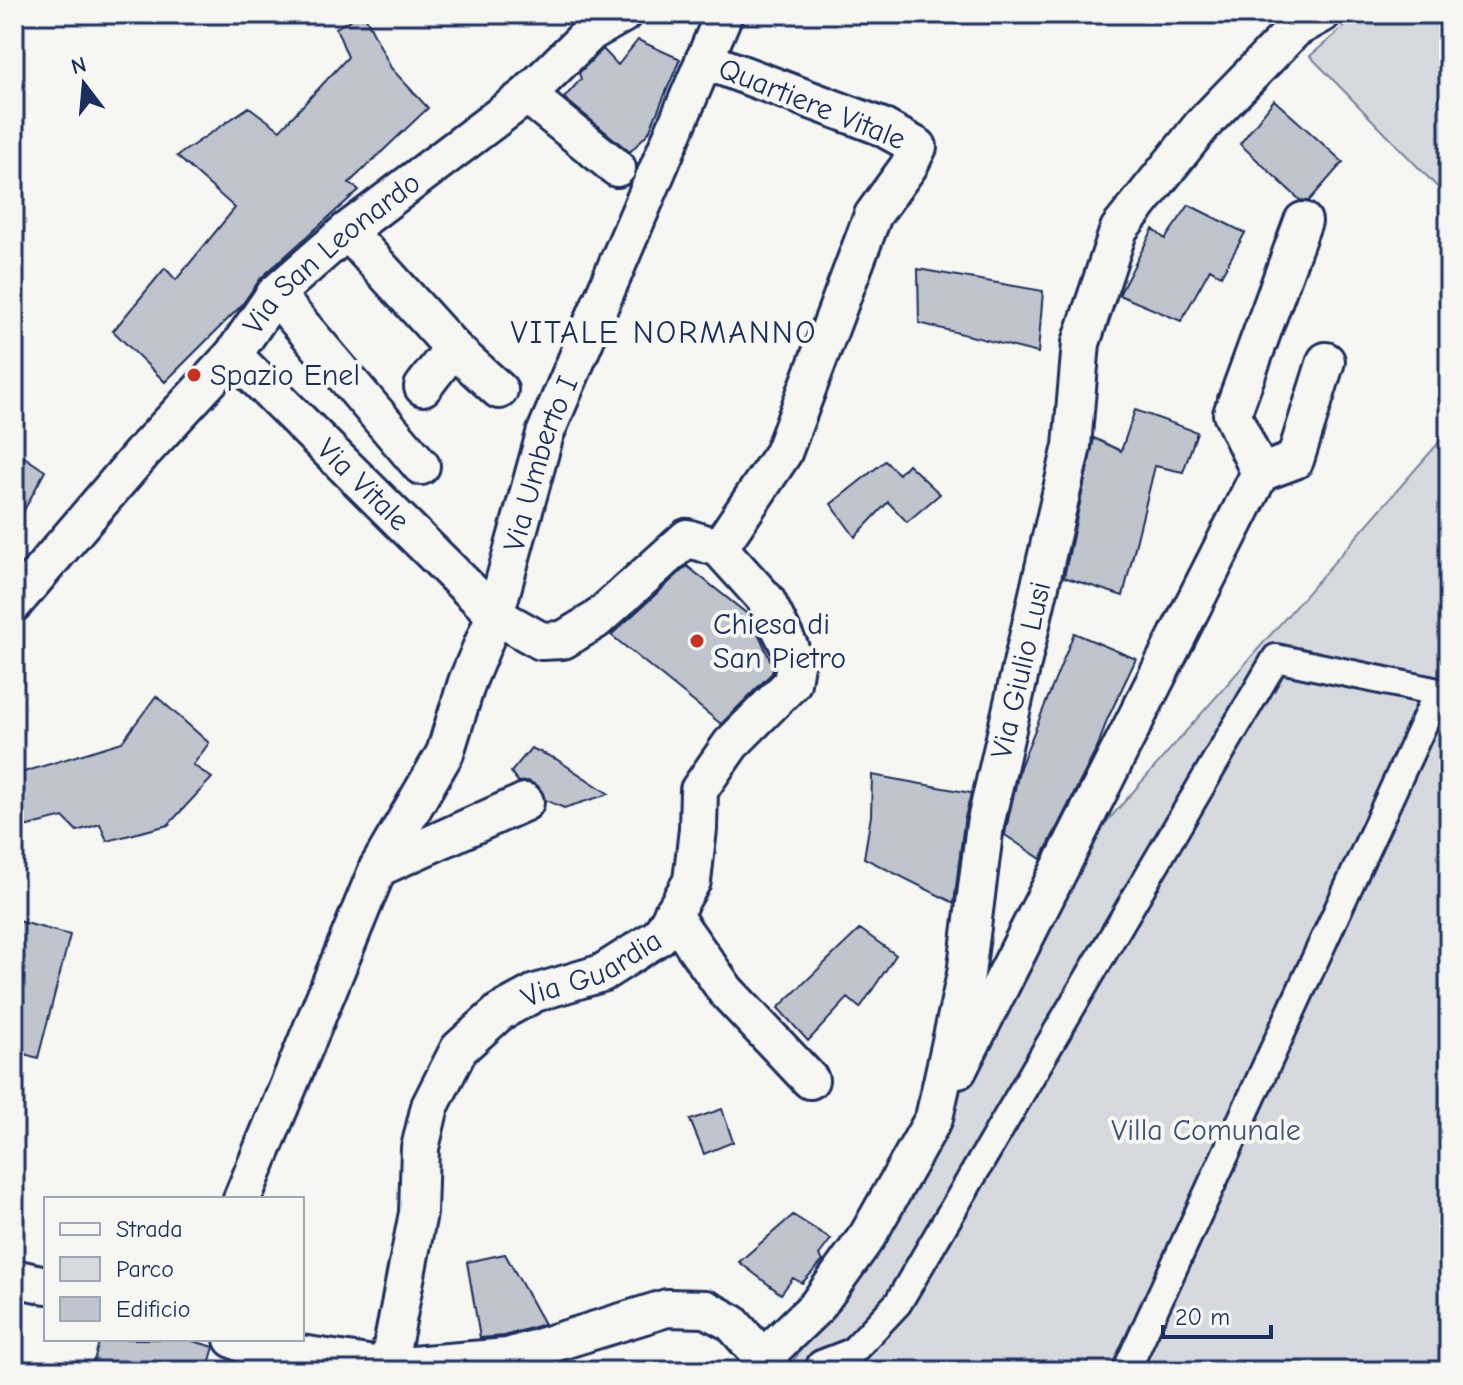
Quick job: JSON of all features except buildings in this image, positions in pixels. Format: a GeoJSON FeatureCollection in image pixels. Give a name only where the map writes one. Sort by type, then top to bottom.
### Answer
{"type":"FeatureCollection","features":[{"type":"Feature","properties":{"kind":"street","name":"Via San Leonardo"},"geometry":{"type":"LineString","coordinates":[[14,603],[142,453],[233,355],[275,294],[347,231],[527,95],[591,32],[623,14]]}},
{"type":"Feature","properties":{"kind":"street","name":"Via Umberto I"},"geometry":{"type":"LineString","coordinates":[[243,1197],[378,868],[445,753],[467,682],[495,615],[545,434],[724,14]]}},
{"type":"Feature","properties":{"kind":"street","name":"Via Giulio Lusi"},"geometry":{"type":"LineString","coordinates":[[769,1364],[817,1306],[868,1235],[934,1118],[966,974],[985,825],[1072,446],[1081,343],[1119,229],[1202,125],[1295,29],[1322,14]]}},
{"type":"Feature","properties":{"kind":"street","name":"Quartiere Vitale"},"geometry":{"type":"LineString","coordinates":[[704,60],[880,126],[918,147],[908,167],[873,215],[783,453],[719,548]]}},
{"type":"Feature","properties":{"kind":"street"},"geometry":{"type":"LineString","coordinates":[[527,95],[617,168]]}},
{"type":"Feature","properties":{"kind":"street"},"geometry":{"type":"LineString","coordinates":[[1260,473],[1232,414],[1303,221]]}},
{"type":"Feature","properties":{"kind":"street"},"geometry":{"type":"LineString","coordinates":[[347,231],[453,348],[499,390]]}},
{"type":"Feature","properties":{"kind":"street"},"geometry":{"type":"LineString","coordinates":[[275,294],[421,466]]}},
{"type":"Feature","properties":{"kind":"street"},"geometry":{"type":"LineString","coordinates":[[423,387],[453,348]]}},
{"type":"Feature","properties":{"kind":"street","name":"Via Vitale"},"geometry":{"type":"LineString","coordinates":[[233,355],[495,615]]}},
{"type":"Feature","properties":{"kind":"street"},"geometry":{"type":"LineString","coordinates":[[934,1118],[1260,473],[1295,460],[1326,361]]}},
{"type":"Feature","properties":{"kind":"street"},"geometry":{"type":"LineString","coordinates":[[495,615],[541,641],[563,640],[596,620],[687,538],[719,548]]}},
{"type":"Feature","properties":{"kind":"street","name":"Via Guardia"},"geometry":{"type":"LineString","coordinates":[[388,1367],[418,1213],[420,1148],[430,1106],[459,1049],[500,1012],[535,993],[602,973],[660,936],[692,881],[699,790],[731,744],[792,683],[795,664],[766,600],[719,548]]}},
{"type":"Feature","properties":{"kind":"street"},"geometry":{"type":"LineString","coordinates":[[827,1371],[821,1364],[852,1352],[898,1303],[1276,658],[1438,692],[1126,1371]]}},
{"type":"Feature","properties":{"kind":"street"},"geometry":{"type":"LineString","coordinates":[[378,868],[525,802]]}},
{"type":"Feature","properties":{"kind":"street"},"geometry":{"type":"LineString","coordinates":[[672,914],[726,991],[810,1080]]}},
{"type":"Feature","properties":{"kind":"street"},"geometry":{"type":"LineString","coordinates":[[14,1278],[44,1285]]}},
{"type":"Feature","properties":{"kind":"street"},"geometry":{"type":"LineString","coordinates":[[238,1352],[388,1367],[508,1357],[667,1308],[706,1309],[732,1323],[769,1364]]}},
{"type":"Feature","properties":{"kind":"green space"},"geometry":{"type":"Polygon","coordinates":[[[1359,14],[1449,14],[1449,199],[1310,56],[1359,14]]]}},
{"type":"Feature","properties":{"kind":"green space","name":"Villa Comunale"},"geometry":{"type":"Polygon","coordinates":[[[1449,431],[1449,1371],[801,1371],[793,1361],[883,1240],[1068,866],[1449,431]]]}},
{"type":"Feature","properties":{"kind":"place","name":"Spazio Enel"},"geometry":{"type":"Point","coordinates":[194,375]}},
{"type":"Feature","properties":{"kind":"place","name":"Chiesa di San Pietro"},"geometry":{"type":"Point","coordinates":[697,641]}},
{"type":"Feature","properties":{"kind":"district","name":"VITALE NORMANNO"},"geometry":{"type":"Point","coordinates":[664,332]}}]}
